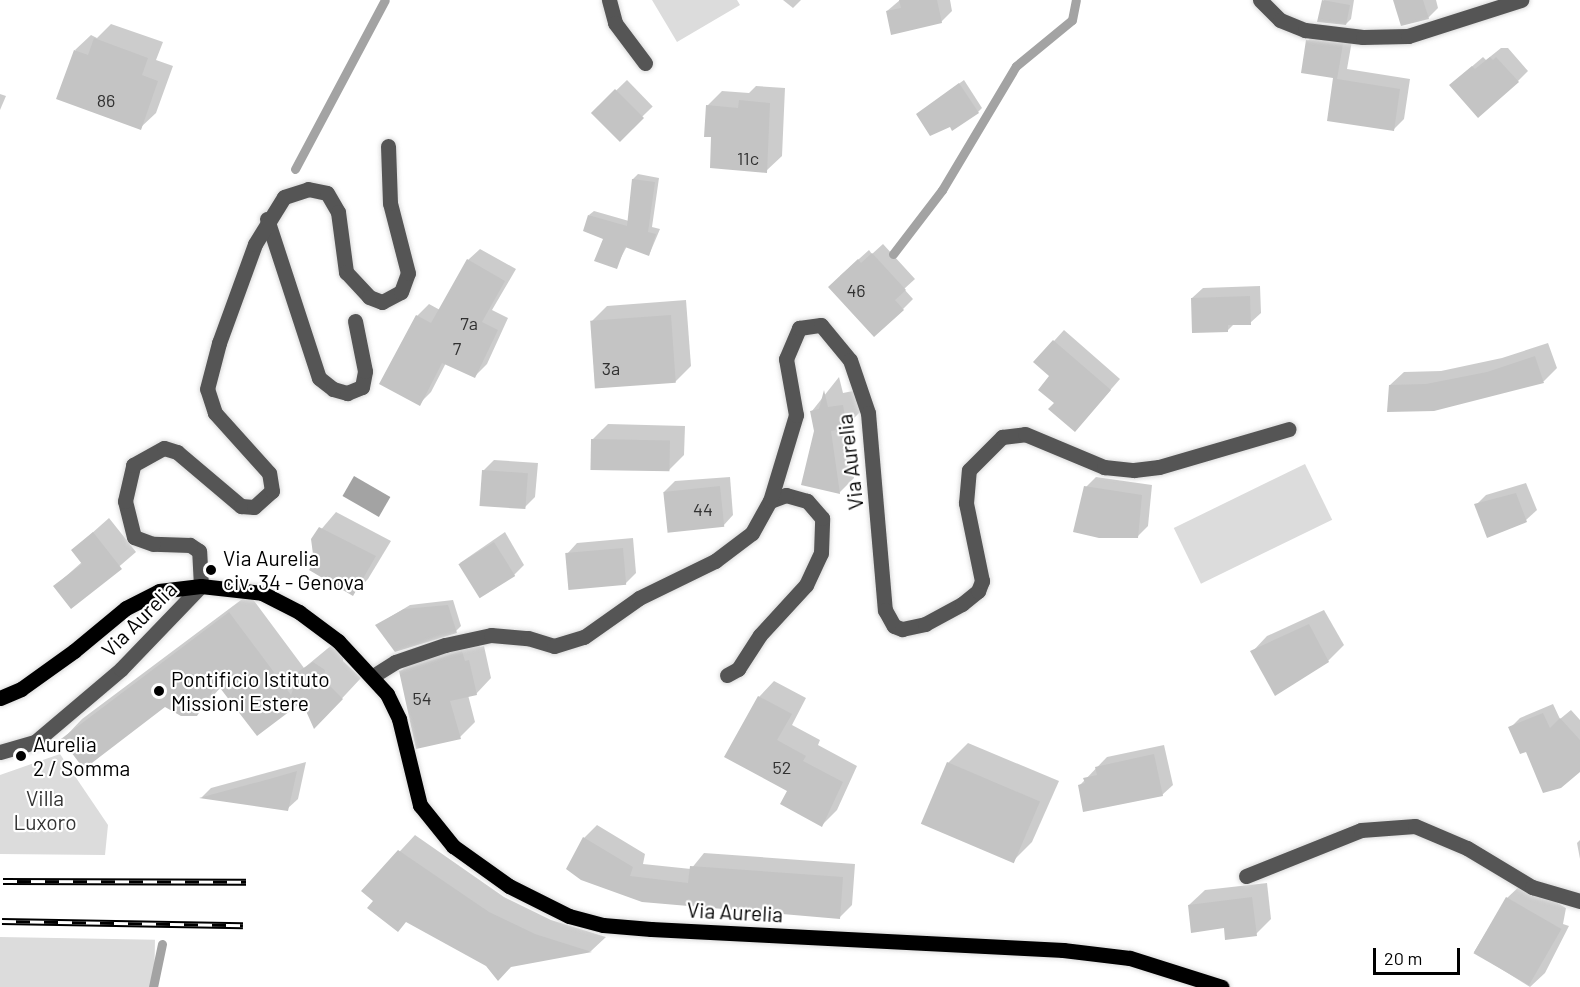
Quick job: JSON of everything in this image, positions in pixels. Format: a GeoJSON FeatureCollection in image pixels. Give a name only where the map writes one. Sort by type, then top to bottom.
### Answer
{"type":"FeatureCollection","features":[{"type":"Feature","properties":{"kind":"main road","name":"Via Aurelia"},"geometry":{"type":"LineString","coordinates":[[201,586],[262,593],[299,612],[338,641],[373,676],[399,719],[420,805],[453,846],[509,886],[569,916],[603,925],[651,929],[1063,950],[1130,958],[1190,975],[1222,987]]}},
{"type":"Feature","properties":{"kind":"main road"},"geometry":{"type":"LineString","coordinates":[[0,698],[21,689],[74,651],[126,608],[159,591],[201,586]]}},
{"type":"Feature","properties":{"kind":"street"},"geometry":{"type":"LineString","coordinates":[[609,0],[615,23],[645,63]]}},
{"type":"Feature","properties":{"kind":"street"},"geometry":{"type":"LineString","coordinates":[[1260,0],[1280,20],[1305,30],[1364,37],[1408,36],[1521,0]]}},
{"type":"Feature","properties":{"kind":"street"},"geometry":{"type":"LineString","coordinates":[[201,586],[199,551],[190,544],[153,544],[134,537],[127,520],[126,489],[133,465],[164,448],[177,452],[241,506],[254,507],[272,491],[269,473],[214,413],[207,389],[219,343],[267,219],[284,197],[308,189],[327,193],[338,212],[345,272],[369,297],[382,302],[401,292],[408,273],[390,203],[388,146]]}},
{"type":"Feature","properties":{"kind":"street"},"geometry":{"type":"LineString","coordinates":[[267,219],[320,378],[333,389],[346,393],[362,387],[365,371],[355,321]]}},
{"type":"Feature","properties":{"kind":"street","name":"Via Aurelia"},"geometry":{"type":"LineString","coordinates":[[373,676],[395,662],[445,645],[491,635],[554,646],[584,637],[639,598],[715,561],[752,533],[770,501],[796,415],[786,359],[799,328],[821,326],[850,360],[854,371],[868,413],[885,610],[894,626],[902,629],[925,624],[962,604],[978,591],[982,581],[966,503],[969,470],[1002,437],[1025,434],[1104,467],[1134,470],[1159,467],[1289,429]]}},
{"type":"Feature","properties":{"kind":"street"},"geometry":{"type":"LineString","coordinates":[[727,675],[738,669],[760,635],[806,585],[821,553],[822,518],[807,501],[786,495],[770,501]]}},
{"type":"Feature","properties":{"kind":"street","name":"Via Aurelia"},"geometry":{"type":"LineString","coordinates":[[0,752],[35,742],[121,669],[201,586]]}},
{"type":"Feature","properties":{"kind":"street"},"geometry":{"type":"LineString","coordinates":[[1246,876],[1361,830],[1415,826],[1467,848],[1532,887],[1580,901]]}},
{"type":"Feature","properties":{"kind":"green space"},"geometry":{"type":"Polygon","coordinates":[[[652,0],[737,0],[740,5],[677,42],[652,0]]]}},
{"type":"Feature","properties":{"kind":"green space"},"geometry":{"type":"Polygon","coordinates":[[[1305,464],[1332,520],[1201,584],[1174,528],[1305,464]]]}},
{"type":"Feature","properties":{"kind":"green space","name":"Villa Luxoro"},"geometry":{"type":"Polygon","coordinates":[[[60,754],[108,825],[105,855],[0,854],[0,775],[60,754]]]}},
{"type":"Feature","properties":{"kind":"green space"},"geometry":{"type":"Polygon","coordinates":[[[0,937],[155,940],[154,987],[0,987],[0,937]]]}},
{"type":"Feature","properties":{"kind":"shaded area"},"geometry":{"type":"Polygon","coordinates":[[[354,476],[390,497],[379,517],[342,496],[354,476]]]}},
{"type":"Feature","properties":{"kind":"building"},"geometry":{"type":"Polygon","coordinates":[[[899,0],[937,0],[942,23],[891,35],[886,11],[901,8],[899,0]]]}},
{"type":"Feature","properties":{"kind":"building"},"geometry":{"type":"Polygon","coordinates":[[[1322,0],[1350,5],[1346,25],[1317,22],[1322,0]]]}},
{"type":"Feature","properties":{"kind":"building"},"geometry":{"type":"Polygon","coordinates":[[[1393,0],[1423,0],[1429,19],[1401,26],[1393,0]]]}},
{"type":"Feature","properties":{"kind":"building"},"geometry":{"type":"Polygon","coordinates":[[[94,38],[148,58],[142,75],[158,81],[141,130],[56,99],[74,50],[88,55],[94,38]]]}},
{"type":"Feature","properties":{"kind":"building"},"geometry":{"type":"Polygon","coordinates":[[[1306,40],[1343,44],[1337,79],[1400,89],[1394,131],[1327,121],[1333,78],[1301,73],[1306,40]]]}},
{"type":"Feature","properties":{"kind":"building"},"geometry":{"type":"Polygon","coordinates":[[[1490,57],[1493,60],[1496,57],[1519,82],[1478,118],[1449,85],[1472,66],[1475,69],[1490,57]]]}},
{"type":"Feature","properties":{"kind":"building"},"geometry":{"type":"Polygon","coordinates":[[[959,83],[979,113],[952,131],[950,127],[930,136],[916,114],[959,83]]]}},
{"type":"Feature","properties":{"kind":"building"},"geometry":{"type":"Polygon","coordinates":[[[615,89],[644,118],[620,142],[591,113],[615,89]]]}},
{"type":"Feature","properties":{"kind":"building"},"geometry":{"type":"Polygon","coordinates":[[[739,100],[770,103],[767,173],[710,168],[711,137],[704,137],[706,105],[738,108],[739,100]]]}},
{"type":"Feature","properties":{"kind":"building"},"geometry":{"type":"Polygon","coordinates":[[[632,179],[655,182],[648,232],[656,234],[649,256],[625,247],[617,269],[594,261],[603,239],[583,231],[588,215],[627,226],[632,179]]]}},
{"type":"Feature","properties":{"kind":"building"},"geometry":{"type":"Polygon","coordinates":[[[872,253],[906,290],[895,300],[904,310],[874,337],[828,287],[858,259],[861,263],[872,253]]]}},
{"type":"Feature","properties":{"kind":"building"},"geometry":{"type":"Polygon","coordinates":[[[467,259],[505,281],[482,322],[498,330],[475,378],[442,363],[420,406],[379,384],[416,315],[431,323],[467,259]]]}},
{"type":"Feature","properties":{"kind":"building"},"geometry":{"type":"Polygon","coordinates":[[[1250,296],[1251,325],[1228,325],[1228,332],[1192,333],[1191,298],[1250,296]]]}},
{"type":"Feature","properties":{"kind":"building"},"geometry":{"type":"Polygon","coordinates":[[[671,315],[676,383],[595,388],[590,321],[671,315]]]}},
{"type":"Feature","properties":{"kind":"building"},"geometry":{"type":"Polygon","coordinates":[[[1053,340],[1111,390],[1075,432],[1048,409],[1054,403],[1038,390],[1049,376],[1033,362],[1053,340]]]}},
{"type":"Feature","properties":{"kind":"building"},"geometry":{"type":"Polygon","coordinates":[[[1535,356],[1544,383],[1434,411],[1387,412],[1389,385],[1426,384],[1487,372],[1535,356]]]}},
{"type":"Feature","properties":{"kind":"building"},"geometry":{"type":"Polygon","coordinates":[[[824,390],[828,407],[843,405],[847,428],[831,431],[840,494],[801,485],[814,431],[810,411],[819,409],[824,390]]]}},
{"type":"Feature","properties":{"kind":"building"},"geometry":{"type":"Polygon","coordinates":[[[591,439],[670,440],[669,471],[590,470],[591,439]]]}},
{"type":"Feature","properties":{"kind":"building"},"geometry":{"type":"Polygon","coordinates":[[[482,470],[528,473],[525,509],[479,506],[482,470]]]}},
{"type":"Feature","properties":{"kind":"building"},"geometry":{"type":"Polygon","coordinates":[[[720,486],[724,527],[668,533],[663,492],[720,486]]]}},
{"type":"Feature","properties":{"kind":"building"},"geometry":{"type":"Polygon","coordinates":[[[1084,486],[1142,495],[1138,538],[1099,538],[1073,532],[1084,486]]]}},
{"type":"Feature","properties":{"kind":"building"},"geometry":{"type":"Polygon","coordinates":[[[1516,493],[1527,522],[1487,538],[1474,504],[1516,493]]]}},
{"type":"Feature","properties":{"kind":"building"},"geometry":{"type":"Polygon","coordinates":[[[319,527],[376,556],[353,596],[309,570],[314,562],[311,539],[319,527]]]}},
{"type":"Feature","properties":{"kind":"building"},"geometry":{"type":"Polygon","coordinates":[[[93,532],[122,569],[71,609],[53,586],[82,564],[71,550],[93,532]]]}},
{"type":"Feature","properties":{"kind":"building"},"geometry":{"type":"Polygon","coordinates":[[[494,542],[515,576],[480,598],[458,564],[494,542]]]}},
{"type":"Feature","properties":{"kind":"building"},"geometry":{"type":"Polygon","coordinates":[[[623,548],[626,585],[568,590],[565,553],[623,548]]]}},
{"type":"Feature","properties":{"kind":"building"},"geometry":{"type":"Polygon","coordinates":[[[448,605],[457,633],[395,652],[375,625],[404,609],[448,605]]]}},
{"type":"Feature","properties":{"kind":"building","name":"Pontificio Istituto Missioni Estere"},"geometry":{"type":"Polygon","coordinates":[[[229,612],[291,695],[299,671],[313,662],[325,670],[324,680],[343,699],[314,729],[302,702],[257,736],[217,684],[197,716],[181,716],[165,707],[84,769],[61,739],[229,612]]]}},
{"type":"Feature","properties":{"kind":"building"},"geometry":{"type":"Polygon","coordinates":[[[1309,624],[1329,662],[1275,696],[1250,651],[1309,624]]]}},
{"type":"Feature","properties":{"kind":"building"},"geometry":{"type":"Polygon","coordinates":[[[462,651],[465,661],[469,660],[477,695],[450,701],[461,739],[416,749],[399,671],[462,651]]]}},
{"type":"Feature","properties":{"kind":"building"},"geometry":{"type":"Polygon","coordinates":[[[758,696],[792,714],[777,740],[806,756],[803,761],[843,782],[822,827],[780,804],[787,791],[724,757],[758,696]]]}},
{"type":"Feature","properties":{"kind":"building"},"geometry":{"type":"Polygon","coordinates":[[[1543,713],[1550,728],[1560,718],[1580,740],[1580,772],[1561,788],[1543,793],[1526,752],[1520,754],[1508,727],[1543,713]]]}},
{"type":"Feature","properties":{"kind":"building"},"geometry":{"type":"Polygon","coordinates":[[[1154,754],[1163,796],[1083,812],[1078,785],[1085,783],[1083,778],[1097,775],[1095,767],[1154,754]]]}},
{"type":"Feature","properties":{"kind":"building"},"geometry":{"type":"Polygon","coordinates":[[[947,762],[1040,801],[1014,863],[921,824],[947,762]]]}},
{"type":"Feature","properties":{"kind":"building"},"geometry":{"type":"Polygon","coordinates":[[[297,771],[288,811],[199,798],[273,778],[297,771]]]}},
{"type":"Feature","properties":{"kind":"building"},"geometry":{"type":"Polygon","coordinates":[[[583,837],[633,867],[630,876],[688,883],[690,866],[843,877],[840,919],[642,902],[581,880],[566,869],[583,837]]]}},
{"type":"Feature","properties":{"kind":"building"},"geometry":{"type":"Polygon","coordinates":[[[398,850],[489,912],[535,934],[592,952],[511,967],[498,981],[486,966],[406,922],[398,932],[367,908],[373,901],[361,891],[398,850]]]}},
{"type":"Feature","properties":{"kind":"building"},"geometry":{"type":"Polygon","coordinates":[[[1252,897],[1257,936],[1225,940],[1224,928],[1191,933],[1188,905],[1252,897]]]}},
{"type":"Feature","properties":{"kind":"building"},"geometry":{"type":"Polygon","coordinates":[[[1506,897],[1561,929],[1529,985],[1474,953],[1506,897]]]}},
{"type":"Feature","properties":{"kind":"waterway"},"geometry":{"type":"LineString","coordinates":[[295,169],[385,0]]}},
{"type":"Feature","properties":{"kind":"waterway"},"geometry":{"type":"LineString","coordinates":[[893,254],[942,190],[1016,66],[1072,20],[1076,0]]}},
{"type":"Feature","properties":{"kind":"waterway"},"geometry":{"type":"LineString","coordinates":[[153,987],[162,944]]}},
{"type":"Feature","properties":{"kind":"railway"},"geometry":{"type":"LineString","coordinates":[[3,881],[246,882]]}},
{"type":"Feature","properties":{"kind":"railway"},"geometry":{"type":"LineString","coordinates":[[2,921],[243,925]]}},
{"type":"Feature","properties":{"kind":"place","name":"Via Aurelia civ. 34 - Genova"},"geometry":{"type":"Point","coordinates":[211,570]}},
{"type":"Feature","properties":{"kind":"place","name":"Pontificio Istituto Missioni Estere"},"geometry":{"type":"Point","coordinates":[159,691]}},
{"type":"Feature","properties":{"kind":"place","name":"Aurelia 2 / Somma"},"geometry":{"type":"Point","coordinates":[21,756]}}]}
